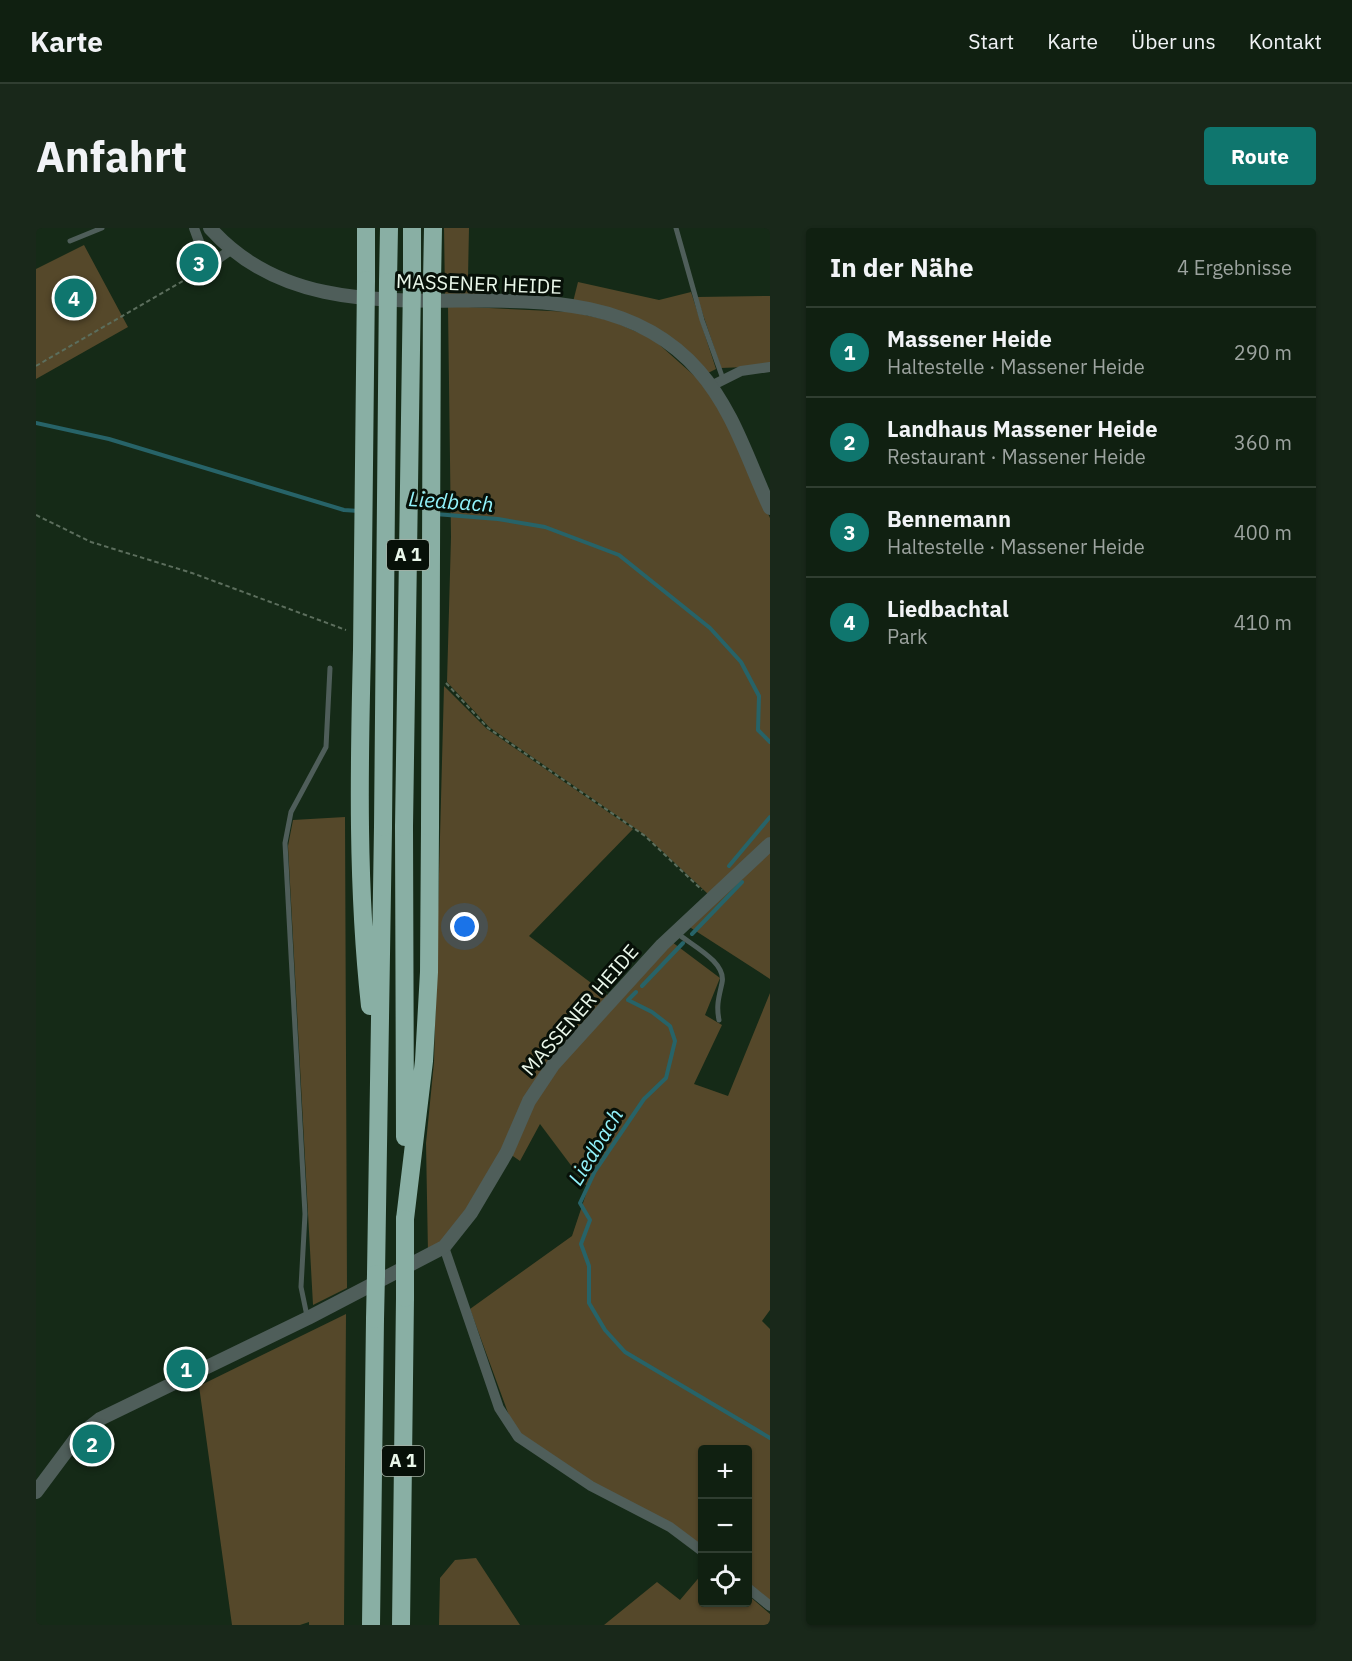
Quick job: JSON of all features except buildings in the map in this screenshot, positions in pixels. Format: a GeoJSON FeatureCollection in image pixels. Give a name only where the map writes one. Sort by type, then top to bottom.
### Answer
{"type":"FeatureCollection","features":[{"type":"Feature","properties":{"kind":"highway"},"geometry":{"type":"LineString","coordinates":[[366,228],[358,826],[363,944],[378,1082]]}},
{"type":"Feature","properties":{"kind":"highway","name":"A 1"},"geometry":{"type":"LineString","coordinates":[[370,1625],[383,827],[389,228]]}},
{"type":"Feature","properties":{"kind":"highway","name":"A 1"},"geometry":{"type":"LineString","coordinates":[[401,1625],[405,1298],[404,827],[412,228]]}},
{"type":"Feature","properties":{"kind":"highway"},"geometry":{"type":"LineString","coordinates":[[405,1219],[427,1017],[433,228]]}},
{"type":"Feature","properties":{"kind":"street"},"geometry":{"type":"LineString","coordinates":[[194,228],[208,266],[232,249]]}},
{"type":"Feature","properties":{"kind":"street","name":"MASSENER HEIDE"},"geometry":{"type":"LineString","coordinates":[[210,228],[232,249],[270,274],[295,285],[338,296],[397,302],[543,303],[613,316],[639,326],[667,342],[717,382],[770,508]]}},
{"type":"Feature","properties":{"kind":"street"},"geometry":{"type":"LineString","coordinates":[[717,382],[741,371],[770,367]]}},
{"type":"Feature","properties":{"kind":"street","name":"MASSENER HEIDE"},"geometry":{"type":"LineString","coordinates":[[36,1492],[77,1437],[100,1419],[308,1318],[444,1247],[471,1214],[501,1162],[539,1083],[675,932],[770,844]]}},
{"type":"Feature","properties":{"kind":"street"},"geometry":{"type":"LineString","coordinates":[[444,1247],[500,1408],[518,1437],[591,1486],[670,1527],[698,1548]]}},
{"type":"Feature","properties":{"kind":"street"},"geometry":{"type":"LineString","coordinates":[[752,1592],[770,1606]]}},
{"type":"Feature","properties":{"kind":"lane"},"geometry":{"type":"LineString","coordinates":[[70,241],[102,228]]}},
{"type":"Feature","properties":{"kind":"lane","name":"MASSENER HEIDE"},"geometry":{"type":"LineString","coordinates":[[676,228],[717,382]]}},
{"type":"Feature","properties":{"kind":"lane"},"geometry":{"type":"LineString","coordinates":[[308,1318],[302,1287],[305,1214],[285,843],[291,812],[326,747],[330,668]]}},
{"type":"Feature","properties":{"kind":"lane"},"geometry":{"type":"LineString","coordinates":[[675,932],[718,964],[723,971],[723,981],[716,1004],[719,1020]]}},
{"type":"Feature","properties":{"kind":"path"},"geometry":{"type":"LineString","coordinates":[[36,366],[208,266]]}},
{"type":"Feature","properties":{"kind":"shaded area"},"geometry":{"type":"Polygon","coordinates":[[[444,228],[469,228],[468,277],[492,285],[490,296],[445,296],[444,228]]]}},
{"type":"Feature","properties":{"kind":"shaded area"},"geometry":{"type":"Polygon","coordinates":[[[84,245],[128,327],[36,379],[36,269],[84,245]]]}},
{"type":"Feature","properties":{"kind":"shaded area"},"geometry":{"type":"Polygon","coordinates":[[[578,282],[659,300],[691,292],[716,369],[708,373],[676,343],[647,324],[615,312],[573,302],[578,282]]]}},
{"type":"Feature","properties":{"kind":"shaded area"},"geometry":{"type":"Polygon","coordinates":[[[770,296],[770,366],[721,368],[697,297],[770,296]]]}},
{"type":"Feature","properties":{"kind":"shaded area"},"geometry":{"type":"Polygon","coordinates":[[[448,306],[572,312],[612,321],[653,339],[698,379],[723,414],[770,518],[770,837],[757,852],[708,894],[645,835],[489,727],[447,682],[451,537],[448,306]]]}},
{"type":"Feature","properties":{"kind":"shaded area"},"geometry":{"type":"Polygon","coordinates":[[[444,686],[487,729],[633,829],[529,936],[611,998],[550,1062],[503,1150],[456,1227],[428,1253],[426,1143],[434,1062],[444,686]]]}},
{"type":"Feature","properties":{"kind":"shaded area"},"geometry":{"type":"Polygon","coordinates":[[[345,817],[347,1288],[313,1305],[288,846],[293,820],[345,817]]]}},
{"type":"Feature","properties":{"kind":"shaded area"},"geometry":{"type":"Polygon","coordinates":[[[770,851],[770,979],[688,926],[770,851]]]}},
{"type":"Feature","properties":{"kind":"shaded area"},"geometry":{"type":"Polygon","coordinates":[[[672,942],[720,978],[705,1015],[722,1025],[694,1084],[728,1096],[770,993],[770,1310],[762,1321],[770,1329],[770,1606],[752,1591],[752,1445],[698,1445],[698,1549],[519,1437],[511,1421],[470,1309],[572,1236],[588,1188],[540,1124],[520,1161],[510,1154],[542,1086],[672,942]]]}},
{"type":"Feature","properties":{"kind":"shaded area"},"geometry":{"type":"Polygon","coordinates":[[[346,1314],[344,1625],[309,1625],[309,1622],[300,1625],[232,1625],[199,1386],[346,1314]]]}},
{"type":"Feature","properties":{"kind":"shaded area"},"geometry":{"type":"Polygon","coordinates":[[[476,1558],[520,1625],[439,1625],[440,1578],[455,1560],[476,1558]]]}},
{"type":"Feature","properties":{"kind":"shaded area"},"geometry":{"type":"Polygon","coordinates":[[[698,1579],[698,1607],[752,1607],[752,1598],[770,1614],[770,1625],[604,1625],[657,1582],[680,1600],[698,1579]]]}},
{"type":"Feature","properties":{"kind":"waterway","name":"Liedbach"},"geometry":{"type":"LineString","coordinates":[[36,423],[109,439],[344,510],[359,511]]}},
{"type":"Feature","properties":{"kind":"waterway","name":"Liedbach"},"geometry":{"type":"LineString","coordinates":[[435,514],[498,519],[545,527],[619,555],[710,628],[741,662],[759,696],[758,730],[770,742]]}},
{"type":"Feature","properties":{"kind":"waterway","name":"Liedbach"},"geometry":{"type":"LineString","coordinates":[[729,866],[770,817]]}},
{"type":"Feature","properties":{"kind":"waterway","name":"Liedbach"},"geometry":{"type":"LineString","coordinates":[[692,934],[742,882]]}},
{"type":"Feature","properties":{"kind":"waterway","name":"Liedbach"},"geometry":{"type":"LineString","coordinates":[[642,986],[683,943]]}},
{"type":"Feature","properties":{"kind":"waterway","name":"Liedbach"},"geometry":{"type":"LineString","coordinates":[[636,992],[628,1000],[652,1012],[670,1026],[675,1041],[666,1078],[644,1099],[595,1171],[580,1203],[590,1220],[581,1244],[589,1266],[589,1303],[605,1330],[625,1352],[770,1438]]}},
{"type":"Feature","properties":{"kind":"place","name":"Bennemann"},"geometry":{"type":"Point","coordinates":[199,263]}},
{"type":"Feature","properties":{"kind":"place","name":"Liedbachtal"},"geometry":{"type":"Point","coordinates":[74,298]}},
{"type":"Feature","properties":{"kind":"place","name":"Massener Heide"},"geometry":{"type":"Point","coordinates":[186,1369]}},
{"type":"Feature","properties":{"kind":"place","name":"Landhaus Massener Heide"},"geometry":{"type":"Point","coordinates":[92,1444]}}]}
